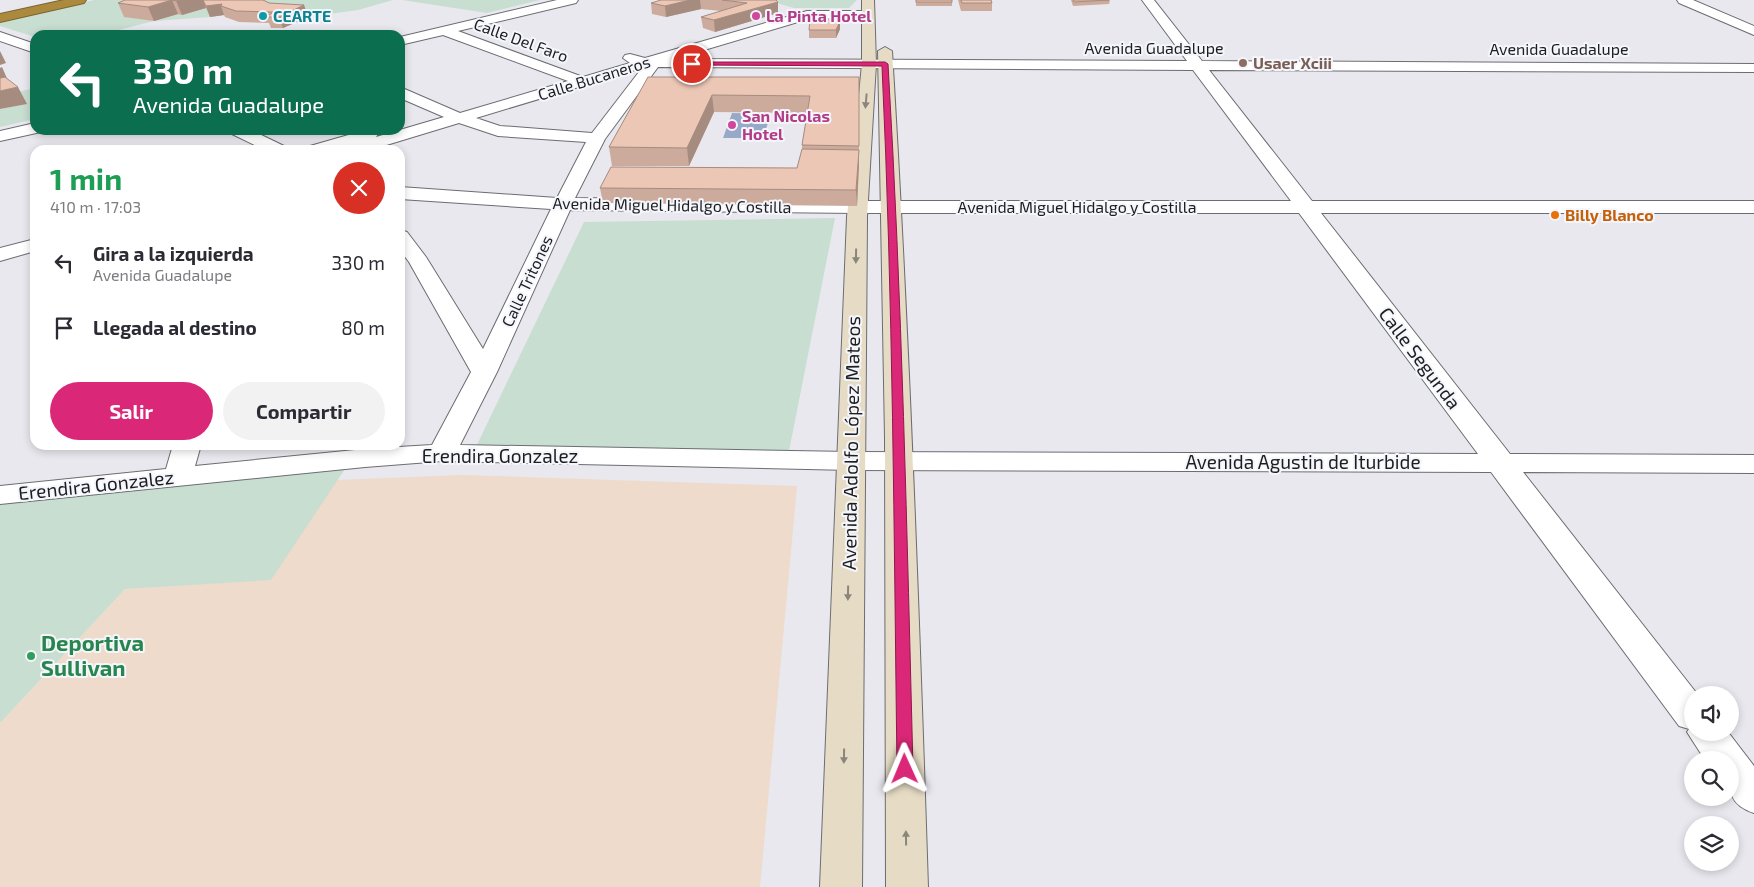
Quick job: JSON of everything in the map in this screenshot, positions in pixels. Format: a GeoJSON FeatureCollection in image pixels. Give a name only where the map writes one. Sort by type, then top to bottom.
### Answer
{"type":"FeatureCollection","features":[{"type":"Feature","properties":{"kind":"highway"},"geometry":{"type":"LineString","coordinates":[[0,7],[32,0]]}},
{"type":"Feature","properties":{"kind":"highway"},"geometry":{"type":"LineString","coordinates":[[0,18],[80,0]]}},
{"type":"Feature","properties":{"kind":"main road","name":"Avenida Adolfo López Mateos"},"geometry":{"type":"LineString","coordinates":[[841,887],[857,207],[869,64],[868,8]]}},
{"type":"Feature","properties":{"kind":"main road"},"geometry":{"type":"LineString","coordinates":[[886,40],[885,64],[892,207],[899,461],[906,887]]}},
{"type":"Feature","properties":{"kind":"street"},"geometry":{"type":"LineString","coordinates":[[405,40],[572,0]]}},
{"type":"Feature","properties":{"kind":"street","name":"Calle Segunda"},"geometry":{"type":"LineString","coordinates":[[1148,0],[1684,704]]}},
{"type":"Feature","properties":{"kind":"street"},"geometry":{"type":"LineString","coordinates":[[1683,0],[1754,31]]}},
{"type":"Feature","properties":{"kind":"street","name":"Calle Bucaneros"},"geometry":{"type":"LineString","coordinates":[[643,62],[789,10],[868,8]]}},
{"type":"Feature","properties":{"kind":"street","name":"Calle Bucaneros"},"geometry":{"type":"LineString","coordinates":[[405,132],[454,115],[807,15],[868,8]]}},
{"type":"Feature","properties":{"kind":"street","name":"Calle Del Faro"},"geometry":{"type":"LineString","coordinates":[[445,31],[577,80]]}},
{"type":"Feature","properties":{"kind":"street"},"geometry":{"type":"LineString","coordinates":[[0,36],[30,47]]}},
{"type":"Feature","properties":{"kind":"street","name":"Avenida Guadalupe"},"geometry":{"type":"LineString","coordinates":[[643,62],[1754,68]]}},
{"type":"Feature","properties":{"kind":"street","name":"Calle Tritones"},"geometry":{"type":"LineString","coordinates":[[442,454],[484,372],[563,204],[597,138],[643,62]]}},
{"type":"Feature","properties":{"kind":"street"},"geometry":{"type":"LineString","coordinates":[[405,94],[498,131],[597,138]]}},
{"type":"Feature","properties":{"kind":"street","name":"Calle Bucaneros"},"geometry":{"type":"LineString","coordinates":[[405,125],[454,115]]}},
{"type":"Feature","properties":{"kind":"street"},"geometry":{"type":"LineString","coordinates":[[8,134],[33,136]]}},
{"type":"Feature","properties":{"kind":"street"},"geometry":{"type":"LineString","coordinates":[[248,135],[268,145]]}},
{"type":"Feature","properties":{"kind":"street"},"geometry":{"type":"LineString","coordinates":[[334,145],[368,135]]}},
{"type":"Feature","properties":{"kind":"street","name":"Calle Bucaneros"},"geometry":{"type":"LineString","coordinates":[[367,145],[396,135]]}},
{"type":"Feature","properties":{"kind":"street","name":"Avenida Miguel Hidalgo y Costilla"},"geometry":{"type":"LineString","coordinates":[[405,193],[563,204],[857,207],[1754,207]]}},
{"type":"Feature","properties":{"kind":"street"},"geometry":{"type":"LineString","coordinates":[[1731,207],[1754,222]]}},
{"type":"Feature","properties":{"kind":"street"},"geometry":{"type":"LineString","coordinates":[[0,240],[30,231]]}},
{"type":"Feature","properties":{"kind":"street"},"geometry":{"type":"LineString","coordinates":[[405,243],[419,261],[484,372]]}},
{"type":"Feature","properties":{"kind":"street"},"geometry":{"type":"LineString","coordinates":[[0,255],[30,246]]}},
{"type":"Feature","properties":{"kind":"street"},"geometry":{"type":"LineString","coordinates":[[178,477],[186,450]]}},
{"type":"Feature","properties":{"kind":"street","name":"Erendira Gonzalez"},"geometry":{"type":"LineString","coordinates":[[0,495],[365,458],[442,454],[851,461]]}},
{"type":"Feature","properties":{"kind":"street","name":"Avenida Agustin de Iturbide"},"geometry":{"type":"LineString","coordinates":[[851,461],[1754,464]]}},
{"type":"Feature","properties":{"kind":"street"},"geometry":{"type":"LineString","coordinates":[[1739,776],[1754,796]]}},
{"type":"Feature","properties":{"kind":"shaded area"},"geometry":{"type":"Polygon","coordinates":[[[461,475],[797,486],[760,887],[0,887],[0,723],[125,589],[271,579],[337,480],[461,475]]]}},
{"type":"Feature","properties":{"kind":"green space","name":"CEARTE"},"geometry":{"type":"Polygon","coordinates":[[[94,0],[393,0],[358,10],[308,17],[260,2],[210,17],[154,21],[119,30],[30,30],[30,35],[0,26],[0,21],[94,0]]]}},
{"type":"Feature","properties":{"kind":"green space"},"geometry":{"type":"Polygon","coordinates":[[[402,0],[540,0],[487,13],[402,0]]]}},
{"type":"Feature","properties":{"kind":"green space"},"geometry":{"type":"Polygon","coordinates":[[[726,0],[857,0],[849,8],[794,8],[770,1],[726,0]]]}},
{"type":"Feature","properties":{"kind":"green space"},"geometry":{"type":"Polygon","coordinates":[[[30,89],[30,120],[0,127],[0,109],[26,104],[13,93],[30,89]]]}},
{"type":"Feature","properties":{"kind":"green space"},"geometry":{"type":"Polygon","coordinates":[[[835,218],[789,451],[474,451],[584,222],[835,218]]]}},
{"type":"Feature","properties":{"kind":"green space","name":"Deportiva Sullivan"},"geometry":{"type":"Polygon","coordinates":[[[349,463],[271,580],[125,589],[0,723],[0,501],[349,463]]]}},
{"type":"Feature","properties":{"kind":"water"},"geometry":{"type":"Polygon","coordinates":[[[732,113],[771,114],[763,138],[723,138],[732,113]]]}},
{"type":"Feature","properties":{"kind":"building"},"geometry":{"type":"Polygon","coordinates":[[[125,0],[172,0],[148,7],[118,3],[125,0]]]}},
{"type":"Feature","properties":{"kind":"building"},"geometry":{"type":"Polygon","coordinates":[[[203,0],[263,0],[269,3],[304,5],[279,17],[267,17],[273,12],[236,11],[221,6],[222,4],[206,6],[203,0]]]}},
{"type":"Feature","properties":{"kind":"building"},"geometry":{"type":"Polygon","coordinates":[[[661,0],[690,0],[665,6],[651,3],[661,0]]]}},
{"type":"Feature","properties":{"kind":"building"},"geometry":{"type":"Polygon","coordinates":[[[722,0],[776,0],[778,2],[714,20],[701,17],[747,3],[722,0]]]}},
{"type":"Feature","properties":{"kind":"building"},"geometry":{"type":"Polygon","coordinates":[[[916,0],[952,0],[952,2],[916,2],[916,0]]]}},
{"type":"Feature","properties":{"kind":"building"},"geometry":{"type":"Polygon","coordinates":[[[961,0],[991,0],[992,3],[962,3],[961,0]]]}},
{"type":"Feature","properties":{"kind":"building"},"geometry":{"type":"Polygon","coordinates":[[[1073,0],[1109,0],[1074,2],[1073,0]]]}},
{"type":"Feature","properties":{"kind":"building"},"geometry":{"type":"Polygon","coordinates":[[[810,19],[835,19],[840,21],[836,30],[809,30],[810,19]]]}},
{"type":"Feature","properties":{"kind":"building"},"geometry":{"type":"Polygon","coordinates":[[[5,77],[18,87],[0,91],[0,78],[5,77]]]}},
{"type":"Feature","properties":{"kind":"building"},"geometry":{"type":"Polygon","coordinates":[[[648,77],[859,77],[859,146],[802,145],[810,96],[712,95],[687,148],[609,147],[648,77]]]}},
{"type":"Feature","properties":{"kind":"building"},"geometry":{"type":"Polygon","coordinates":[[[802,149],[859,150],[856,190],[600,188],[611,167],[797,168],[802,149]]]}},
{"type":"Feature","properties":{"kind":"place","name":"CEARTE"},"geometry":{"type":"Point","coordinates":[263,16]}},
{"type":"Feature","properties":{"kind":"place","name":"La Pinta Hotel"},"geometry":{"type":"Point","coordinates":[756,16]}},
{"type":"Feature","properties":{"kind":"place","name":"Usaer Xciii"},"geometry":{"type":"Point","coordinates":[1243,63]}},
{"type":"Feature","properties":{"kind":"place","name":"San Nicolas Hotel"},"geometry":{"type":"Point","coordinates":[732,125]}},
{"type":"Feature","properties":{"kind":"place","name":"Billy Blanco"},"geometry":{"type":"Point","coordinates":[1555,215]}},
{"type":"Feature","properties":{"kind":"place","name":"Deportiva Sullivan"},"geometry":{"type":"Point","coordinates":[31,656]}},
{"type":"Feature","properties":{"kind":"route"},"geometry":{"type":"LineString","coordinates":[[692,64],[885,64],[892,207],[899,438],[905,769]]}}]}
